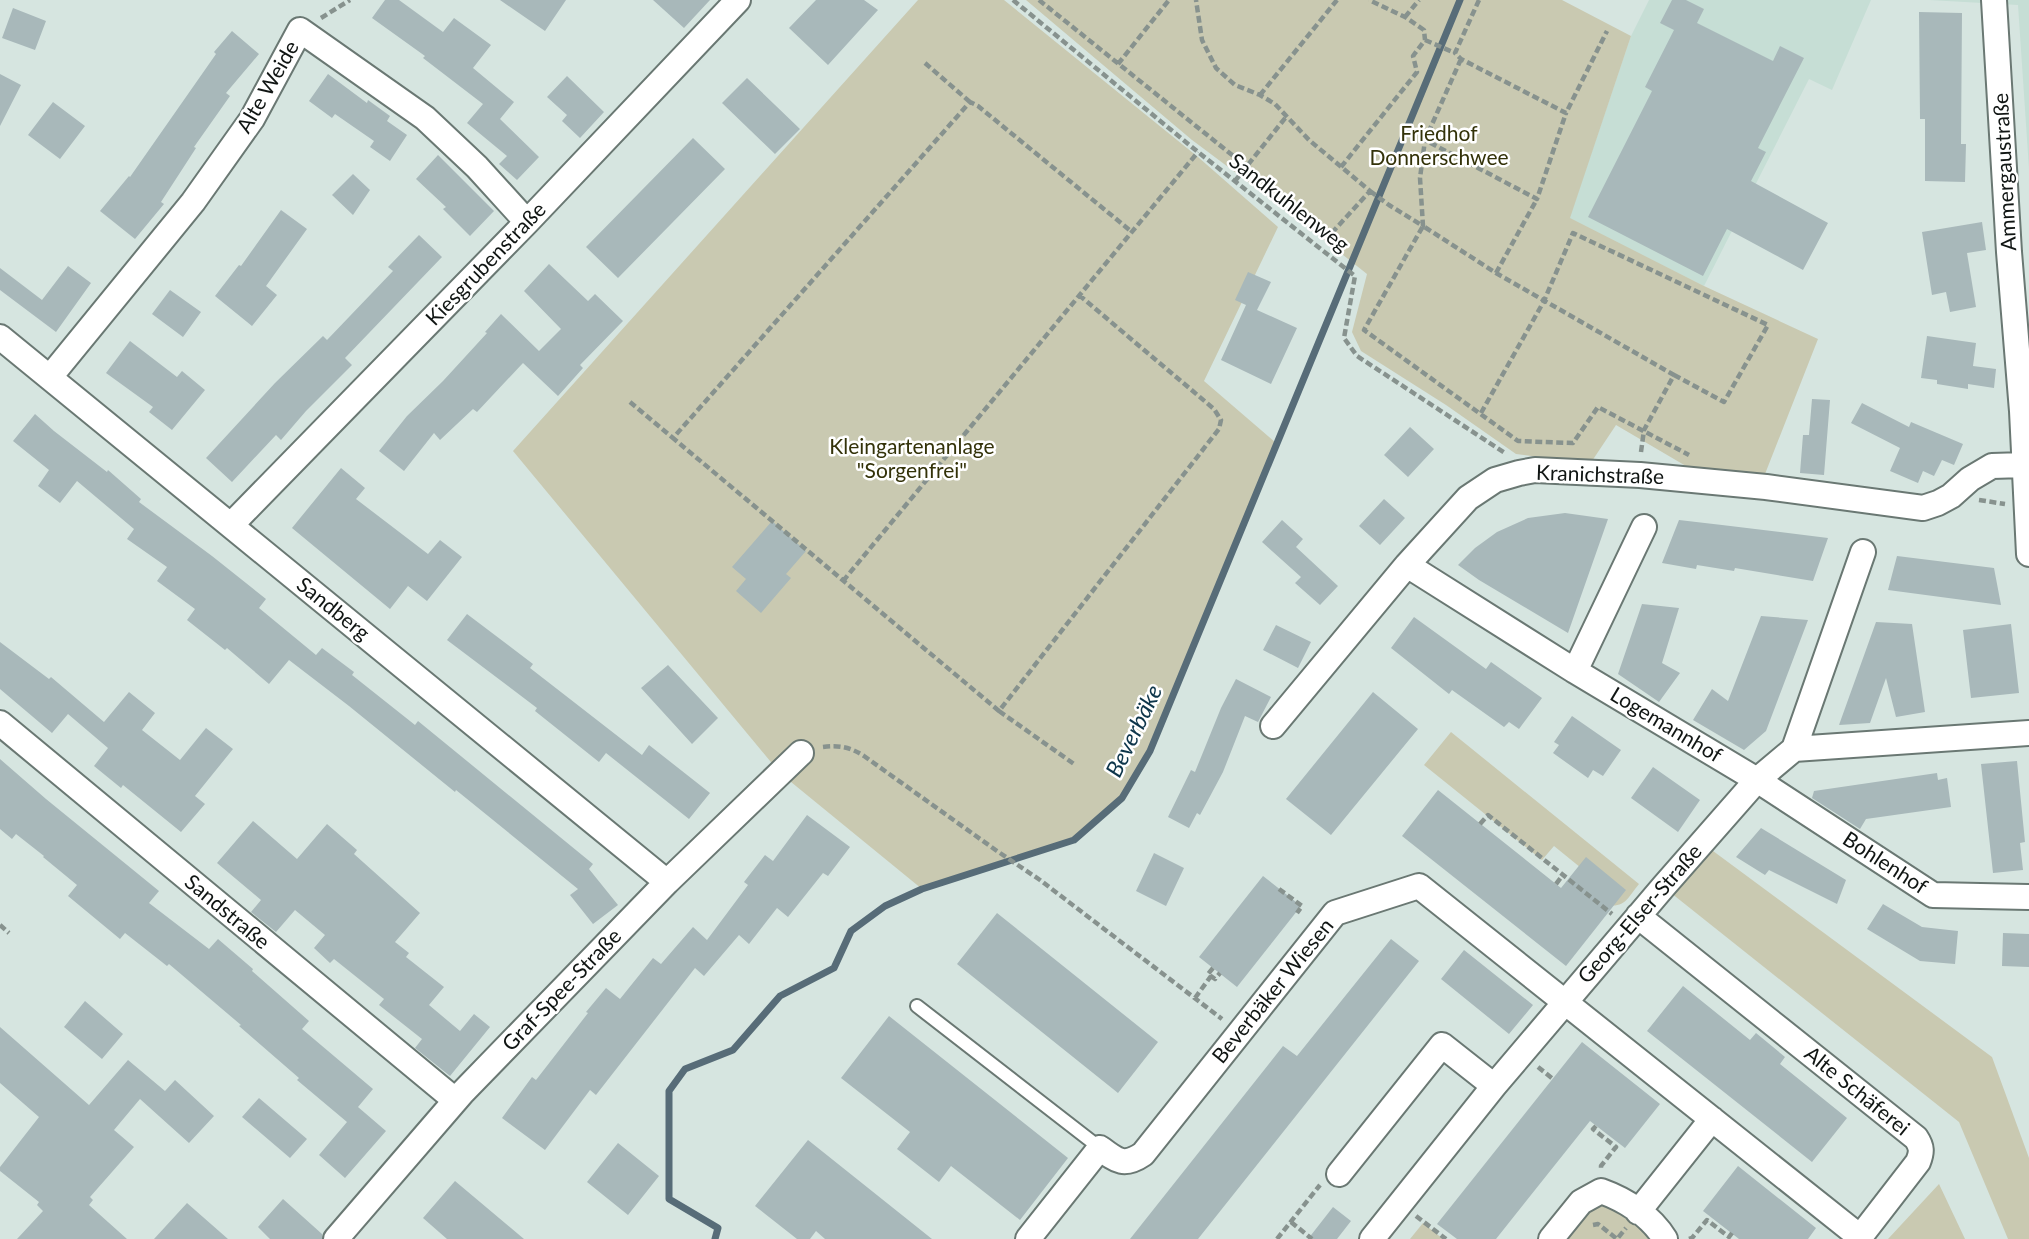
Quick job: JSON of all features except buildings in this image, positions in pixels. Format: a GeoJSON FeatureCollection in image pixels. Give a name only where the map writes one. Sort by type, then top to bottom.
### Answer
{"type":"FeatureCollection","features":[{"type":"Feature","properties":{"kind":"street","name":"Kiesgrubenstraße"},"geometry":{"type":"LineString","coordinates":[[231,525],[527,222],[738,0]]}},
{"type":"Feature","properties":{"kind":"street","name":"Ammergaustraße"},"geometry":{"type":"LineString","coordinates":[[1994,0],[2029,554]]}},
{"type":"Feature","properties":{"kind":"street","name":"Alte Weide"},"geometry":{"type":"LineString","coordinates":[[50,377],[193,202],[252,118],[300,30],[425,118],[477,167],[527,222]]}},
{"type":"Feature","properties":{"kind":"street","name":"Sandberg"},"geometry":{"type":"LineString","coordinates":[[0,337],[667,882]]}},
{"type":"Feature","properties":{"kind":"street","name":"Kranichstraße"},"geometry":{"type":"LineString","coordinates":[[1273,726],[1407,565],[1468,498],[1495,481],[1535,470],[1640,475],[1766,487],[1923,508],[1951,496],[1970,479],[1992,466],[2024,465]]}},
{"type":"Feature","properties":{"kind":"street"},"geometry":{"type":"LineString","coordinates":[[1575,671],[1644,527]]}},
{"type":"Feature","properties":{"kind":"street"},"geometry":{"type":"LineString","coordinates":[[1863,552],[1794,749],[2029,733]]}},
{"type":"Feature","properties":{"kind":"street","name":"Logemannhof"},"geometry":{"type":"LineString","coordinates":[[1407,565],[1575,671],[1757,780]]}},
{"type":"Feature","properties":{"kind":"street","name":"Sandstraße"},"geometry":{"type":"LineString","coordinates":[[0,723],[455,1100]]}},
{"type":"Feature","properties":{"kind":"street","name":"Georg-Elser-Straße"},"geometry":{"type":"LineString","coordinates":[[1372,1239],[1564,1002],[1757,780],[1794,749]]}},
{"type":"Feature","properties":{"kind":"street","name":"Graf-Spee-Straße"},"geometry":{"type":"LineString","coordinates":[[336,1239],[455,1100],[667,882],[801,753]]}},
{"type":"Feature","properties":{"kind":"street","name":"Bohlenhof"},"geometry":{"type":"LineString","coordinates":[[1757,780],[1933,895],[2028,897]]}},
{"type":"Feature","properties":{"kind":"street","name":"Beverbäker Wiesen"},"geometry":{"type":"LineString","coordinates":[[1100,1149],[1122,1162],[1143,1154],[1335,913],[1419,886],[1564,1002]]}},
{"type":"Feature","properties":{"kind":"street","name":"Alte Schäferei"},"geometry":{"type":"LineString","coordinates":[[1564,1002],[1859,1238],[1919,1162],[1921,1146],[1916,1138],[1633,922]]}},
{"type":"Feature","properties":{"kind":"street"},"geometry":{"type":"LineString","coordinates":[[1339,1174],[1442,1045],[1494,1086]]}},
{"type":"Feature","properties":{"kind":"street"},"geometry":{"type":"LineString","coordinates":[[1638,1212],[1712,1119]]}},
{"type":"Feature","properties":{"kind":"street"},"geometry":{"type":"LineString","coordinates":[[1028,1239],[1100,1149]]}},
{"type":"Feature","properties":{"kind":"street"},"geometry":{"type":"LineString","coordinates":[[1551,1239],[1581,1202],[1601,1191],[1621,1198],[1658,1227],[1665,1239]]}},
{"type":"Feature","properties":{"kind":"lane"},"geometry":{"type":"LineString","coordinates":[[917,1006],[1100,1149]]}},
{"type":"Feature","properties":{"kind":"path"},"geometry":{"type":"LineString","coordinates":[[300,30],[350,0]]}},
{"type":"Feature","properties":{"kind":"path","name":"Sandkuhlenweg"},"geometry":{"type":"LineString","coordinates":[[1013,0],[1198,152],[1355,276],[1343,338],[1357,356],[1510,457],[1519,473]]}},
{"type":"Feature","properties":{"kind":"path"},"geometry":{"type":"LineString","coordinates":[[1040,0],[1329,236],[1370,191]]}},
{"type":"Feature","properties":{"kind":"path"},"geometry":{"type":"LineString","coordinates":[[1047,7],[1054,0]]}},
{"type":"Feature","properties":{"kind":"path"},"geometry":{"type":"LineString","coordinates":[[1118,64],[1169,0]]}},
{"type":"Feature","properties":{"kind":"path"},"geometry":{"type":"LineString","coordinates":[[1196,0],[1202,40],[1216,68],[1234,85],[1275,104],[1309,140],[1389,205],[1496,273],[1544,300],[1674,375],[1724,402],[1768,325],[1573,233],[1544,300],[1481,413]]}},
{"type":"Feature","properties":{"kind":"path"},"geometry":{"type":"LineString","coordinates":[[1260,95],[1337,0]]}},
{"type":"Feature","properties":{"kind":"path"},"geometry":{"type":"LineString","coordinates":[[1341,167],[1417,72],[1413,56],[1425,40],[1424,30],[1405,17],[1369,0]]}},
{"type":"Feature","properties":{"kind":"path"},"geometry":{"type":"LineString","coordinates":[[1405,17],[1419,0]]}},
{"type":"Feature","properties":{"kind":"path"},"geometry":{"type":"LineString","coordinates":[[1455,53],[1479,0]]}},
{"type":"Feature","properties":{"kind":"path"},"geometry":{"type":"LineString","coordinates":[[1496,273],[1537,199],[1566,113],[1607,31]]}},
{"type":"Feature","properties":{"kind":"path"},"geometry":{"type":"LineString","coordinates":[[1425,40],[1455,53],[1461,59],[1566,113]]}},
{"type":"Feature","properties":{"kind":"path"},"geometry":{"type":"LineString","coordinates":[[1461,59],[1425,140],[1420,178],[1423,226],[1364,330],[1518,441],[1573,443],[1598,407],[1694,458]]}},
{"type":"Feature","properties":{"kind":"path"},"geometry":{"type":"LineString","coordinates":[[925,63],[1132,232]]}},
{"type":"Feature","properties":{"kind":"path"},"geometry":{"type":"LineString","coordinates":[[673,438],[970,102]]}},
{"type":"Feature","properties":{"kind":"path"},"geometry":{"type":"LineString","coordinates":[[1235,181],[1286,117]]}},
{"type":"Feature","properties":{"kind":"path"},"geometry":{"type":"LineString","coordinates":[[1425,140],[1537,199]]}},
{"type":"Feature","properties":{"kind":"path"},"geometry":{"type":"LineString","coordinates":[[844,581],[1198,152]]}},
{"type":"Feature","properties":{"kind":"path"},"geometry":{"type":"LineString","coordinates":[[999,711],[1219,429],[1221,420],[1214,409],[1079,295]]}},
{"type":"Feature","properties":{"kind":"path"},"geometry":{"type":"LineString","coordinates":[[1640,475],[1644,430],[1674,375]]}},
{"type":"Feature","properties":{"kind":"path"},"geometry":{"type":"LineString","coordinates":[[630,402],[999,711],[1074,764]]}},
{"type":"Feature","properties":{"kind":"path"},"geometry":{"type":"LineString","coordinates":[[1951,496],[2026,508]]}},
{"type":"Feature","properties":{"kind":"path"},"geometry":{"type":"LineString","coordinates":[[801,753],[811,749],[839,746],[857,752],[1040,880],[1240,1032]]}},
{"type":"Feature","properties":{"kind":"path"},"geometry":{"type":"LineString","coordinates":[[1480,824],[1488,815],[1563,875],[1633,922]]}},
{"type":"Feature","properties":{"kind":"path"},"geometry":{"type":"LineString","coordinates":[[1556,884],[1563,875]]}},
{"type":"Feature","properties":{"kind":"path"},"geometry":{"type":"LineString","coordinates":[[1279,889],[1303,906],[1297,913]]}},
{"type":"Feature","properties":{"kind":"path"},"geometry":{"type":"LineString","coordinates":[[0,925],[9,933]]}},
{"type":"Feature","properties":{"kind":"path"},"geometry":{"type":"LineString","coordinates":[[1213,968],[1208,974],[1215,979],[1220,973]]}},
{"type":"Feature","properties":{"kind":"path"},"geometry":{"type":"LineString","coordinates":[[1195,998],[1211,976]]}},
{"type":"Feature","properties":{"kind":"path"},"geometry":{"type":"LineString","coordinates":[[1597,1126],[1593,1129],[1616,1147],[1601,1166],[1601,1191]]}},
{"type":"Feature","properties":{"kind":"path"},"geometry":{"type":"LineString","coordinates":[[1277,1239],[1328,1175],[1339,1174]]}},
{"type":"Feature","properties":{"kind":"path"},"geometry":{"type":"LineString","coordinates":[[1401,1203],[1446,1239]]}},
{"type":"Feature","properties":{"kind":"path"},"geometry":{"type":"LineString","coordinates":[[1588,1226],[1598,1224],[1617,1239],[1638,1212]]}},
{"type":"Feature","properties":{"kind":"path"},"geometry":{"type":"LineString","coordinates":[[1689,1239],[1707,1220],[1729,1237],[1732,1233]]}},
{"type":"Feature","properties":{"kind":"path"},"geometry":{"type":"LineString","coordinates":[[1291,1222],[1312,1239]]}},
{"type":"Feature","properties":{"kind":"shaded area"},"geometry":{"type":"Polygon","coordinates":[[[1649,0],[1871,0],[1832,90],[1809,79],[1704,286],[1569,219],[1631,36],[1649,0]]]}},
{"type":"Feature","properties":{"kind":"shaded area"},"geometry":{"type":"Polygon","coordinates":[[[1929,0],[2029,0],[2029,169],[2018,5],[1929,0]]]}},
{"type":"Feature","properties":{"kind":"green space","name":"Kleingartenanlage \"Sorgenfrei\""},"geometry":{"type":"Polygon","coordinates":[[[918,0],[1004,0],[1198,157],[1278,227],[1204,381],[1276,443],[1150,751],[1124,794],[1074,840],[922,889],[780,773],[513,451],[918,0]]]}},
{"type":"Feature","properties":{"kind":"green space","name":"Friedhof Donnerschwee"},"geometry":{"type":"Polygon","coordinates":[[[1026,0],[1562,0],[1631,36],[1570,218],[1704,286],[1818,339],[1765,474],[1691,469],[1616,425],[1590,464],[1516,454],[1361,351],[1352,332],[1367,274],[1192,140],[1026,0]]]}},
{"type":"Feature","properties":{"kind":"green space"},"geometry":{"type":"Polygon","coordinates":[[[1451,732],[1639,884],[1626,900],[1618,905],[1607,905],[1586,872],[1554,846],[1542,860],[1424,765],[1451,732]]]}},
{"type":"Feature","properties":{"kind":"green space"},"geometry":{"type":"Polygon","coordinates":[[[1709,848],[1992,1057],[2029,1158],[2029,1239],[2008,1239],[1959,1122],[1671,893],[1709,848]]]}},
{"type":"Feature","properties":{"kind":"green space"},"geometry":{"type":"Polygon","coordinates":[[[1939,1184],[1965,1239],[1888,1239],[1939,1184]]]}},
{"type":"Feature","properties":{"kind":"green space"},"geometry":{"type":"Polygon","coordinates":[[[1606,1201],[1655,1239],[1560,1239],[1581,1212],[1606,1201]]]}},
{"type":"Feature","properties":{"kind":"green space"},"geometry":{"type":"Polygon","coordinates":[[[1423,1223],[1443,1239],[1410,1239],[1423,1223]]]}},
{"type":"Feature","properties":{"kind":"waterway","name":"Beverbäke"},"geometry":{"type":"LineString","coordinates":[[715,1239],[718,1228],[669,1199],[669,1091],[685,1069],[733,1050],[780,996],[834,968],[851,931],[885,906],[922,889],[1074,840],[1122,798],[1150,751],[1460,0]]}}]}
